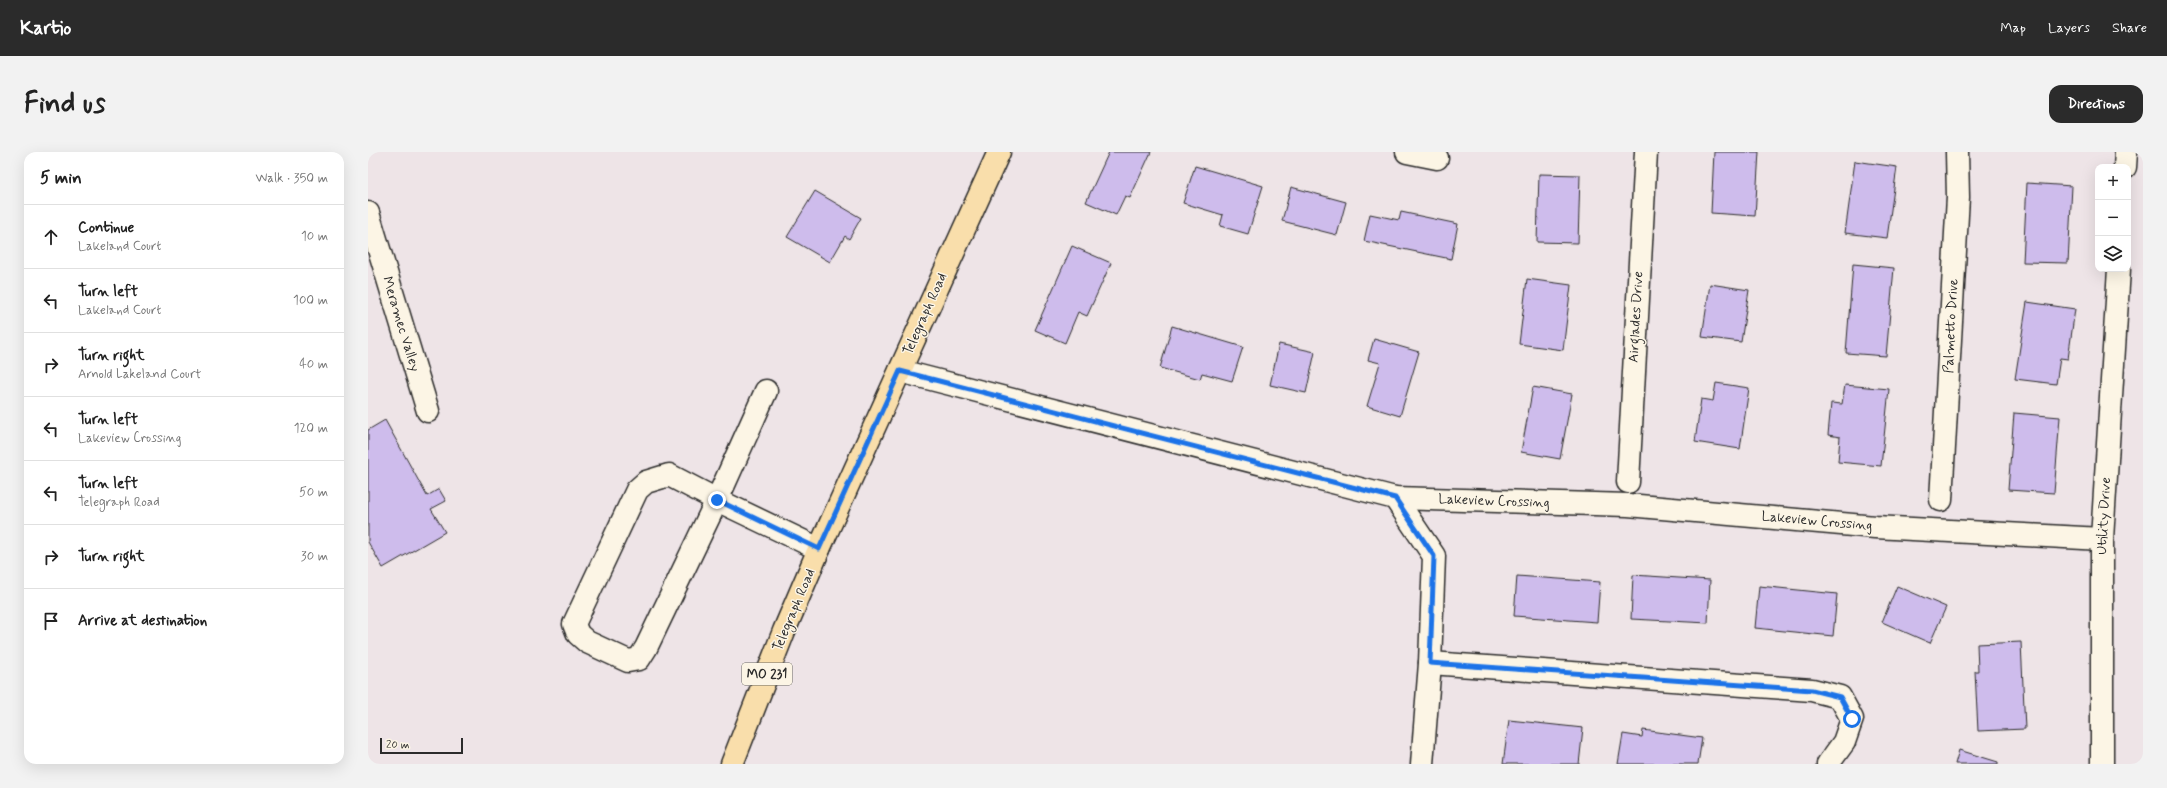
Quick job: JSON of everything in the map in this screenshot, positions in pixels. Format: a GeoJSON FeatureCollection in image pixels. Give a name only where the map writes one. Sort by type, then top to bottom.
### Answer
{"type":"FeatureCollection","features":[{"type":"Feature","properties":{"kind":"main road","name":"Telegraph Road"},"geometry":{"type":"LineString","coordinates":[[732,764],[784,631],[819,549],[999,152]]}},
{"type":"Feature","properties":{"kind":"street"},"geometry":{"type":"LineString","coordinates":[[1407,152],[1437,158]]}},
{"type":"Feature","properties":{"kind":"street","name":"Airglades Drive"},"geometry":{"type":"LineString","coordinates":[[1628,482],[1646,152]]}},
{"type":"Feature","properties":{"kind":"street","name":"Palmetto Drive"},"geometry":{"type":"LineString","coordinates":[[1941,500],[1958,197],[1957,152]]}},
{"type":"Feature","properties":{"kind":"street"},"geometry":{"type":"LineString","coordinates":[[2125,164],[2126,152]]}},
{"type":"Feature","properties":{"kind":"street","name":"Meramec Valley"},"geometry":{"type":"LineString","coordinates":[[368,213],[428,411]]}},
{"type":"Feature","properties":{"kind":"street","name":"Utility Drive"},"geometry":{"type":"LineString","coordinates":[[2102,764],[2102,538],[2119,272]]}},
{"type":"Feature","properties":{"kind":"street","name":"Lakeview Crossing"},"geometry":{"type":"LineString","coordinates":[[900,371],[1395,498],[1628,505],[1875,526],[2102,538]]}},
{"type":"Feature","properties":{"kind":"street"},"geometry":{"type":"LineString","coordinates":[[766,391],[717,500],[646,648],[639,659],[628,660],[587,642],[578,634],[574,624],[637,490],[646,482],[669,476],[717,500],[819,549]]}},
{"type":"Feature","properties":{"kind":"street"},"geometry":{"type":"LineString","coordinates":[[1395,498],[1434,556],[1430,663],[1422,764]]}},
{"type":"Feature","properties":{"kind":"street"},"geometry":{"type":"LineString","coordinates":[[1430,663],[1819,692],[1840,697],[1852,719],[1844,742],[1828,764]]}},
{"type":"Feature","properties":{"kind":"building"},"geometry":{"type":"Polygon","coordinates":[[[1109,152],[1151,152],[1130,198],[1125,196],[1116,215],[1086,202],[1109,152]]]}},
{"type":"Feature","properties":{"kind":"building"},"geometry":{"type":"Polygon","coordinates":[[[1714,152],[1759,152],[1755,216],[1711,213],[1714,152]]]}},
{"type":"Feature","properties":{"kind":"building"},"geometry":{"type":"Polygon","coordinates":[[[1855,161],[1897,167],[1887,238],[1845,233],[1855,161]]]}},
{"type":"Feature","properties":{"kind":"building"},"geometry":{"type":"Polygon","coordinates":[[[1195,166],[1263,186],[1248,234],[1220,226],[1223,215],[1183,203],[1195,166]]]}},
{"type":"Feature","properties":{"kind":"building"},"geometry":{"type":"Polygon","coordinates":[[[1539,174],[1580,175],[1578,243],[1537,242],[1539,174]]]}},
{"type":"Feature","properties":{"kind":"building"},"geometry":{"type":"Polygon","coordinates":[[[2027,183],[2072,186],[2068,263],[2023,262],[2027,183]]]}},
{"type":"Feature","properties":{"kind":"building"},"geometry":{"type":"Polygon","coordinates":[[[1291,187],[1346,202],[1337,235],[1282,221],[1291,187]]]}},
{"type":"Feature","properties":{"kind":"building"},"geometry":{"type":"Polygon","coordinates":[[[815,191],[861,218],[849,239],[845,236],[830,262],[787,237],[815,191]]]}},
{"type":"Feature","properties":{"kind":"building"},"geometry":{"type":"Polygon","coordinates":[[[1401,212],[1458,224],[1451,259],[1364,241],[1370,214],[1399,220],[1401,212]]]}},
{"type":"Feature","properties":{"kind":"building"},"geometry":{"type":"Polygon","coordinates":[[[1072,246],[1111,263],[1087,316],[1078,312],[1065,343],[1035,330],[1072,246]]]}},
{"type":"Feature","properties":{"kind":"building"},"geometry":{"type":"Polygon","coordinates":[[[1853,264],[1894,268],[1886,356],[1846,353],[1853,264]]]}},
{"type":"Feature","properties":{"kind":"building"},"geometry":{"type":"Polygon","coordinates":[[[1527,279],[1571,285],[1563,350],[1519,344],[1527,279]]]}},
{"type":"Feature","properties":{"kind":"building"},"geometry":{"type":"Polygon","coordinates":[[[1710,284],[1749,290],[1741,342],[1702,337],[1710,284]]]}},
{"type":"Feature","properties":{"kind":"building"},"geometry":{"type":"Polygon","coordinates":[[[2027,302],[2075,309],[2068,359],[2060,358],[2056,384],[2015,379],[2027,302]]]}},
{"type":"Feature","properties":{"kind":"building"},"geometry":{"type":"Polygon","coordinates":[[[1172,326],[1243,347],[1232,381],[1202,373],[1200,379],[1160,368],[1172,326]]]}},
{"type":"Feature","properties":{"kind":"building"},"geometry":{"type":"Polygon","coordinates":[[[1374,339],[1419,352],[1400,416],[1367,406],[1380,363],[1368,360],[1374,339]]]}},
{"type":"Feature","properties":{"kind":"building"},"geometry":{"type":"Polygon","coordinates":[[[1279,344],[1315,352],[1306,393],[1270,385],[1279,344]]]}},
{"type":"Feature","properties":{"kind":"building"},"geometry":{"type":"Polygon","coordinates":[[[1716,383],[1749,388],[1740,449],[1695,442],[1701,399],[1713,401],[1716,383]]]}},
{"type":"Feature","properties":{"kind":"building"},"geometry":{"type":"Polygon","coordinates":[[[1845,385],[1889,389],[1881,466],[1838,462],[1840,437],[1828,435],[1831,403],[1842,404],[1845,385]]]}},
{"type":"Feature","properties":{"kind":"building"},"geometry":{"type":"Polygon","coordinates":[[[1533,387],[1572,394],[1560,459],[1521,452],[1533,387]]]}},
{"type":"Feature","properties":{"kind":"building"},"geometry":{"type":"Polygon","coordinates":[[[2014,413],[2060,417],[2054,493],[2008,490],[2014,413]]]}},
{"type":"Feature","properties":{"kind":"building"},"geometry":{"type":"Polygon","coordinates":[[[385,420],[427,496],[439,489],[446,501],[431,509],[445,532],[383,568],[368,542],[368,430],[385,420]]]}},
{"type":"Feature","properties":{"kind":"building"},"geometry":{"type":"Polygon","coordinates":[[[1633,575],[1710,580],[1708,623],[1631,619],[1633,575]]]}},
{"type":"Feature","properties":{"kind":"building"},"geometry":{"type":"Polygon","coordinates":[[[1517,576],[1600,582],[1597,622],[1514,616],[1517,576]]]}},
{"type":"Feature","properties":{"kind":"building"},"geometry":{"type":"Polygon","coordinates":[[[1759,586],[1837,594],[1833,636],[1755,628],[1759,586]]]}},
{"type":"Feature","properties":{"kind":"building"},"geometry":{"type":"Polygon","coordinates":[[[1897,586],[1946,607],[1930,643],[1882,622],[1897,586]]]}},
{"type":"Feature","properties":{"kind":"building"},"geometry":{"type":"Polygon","coordinates":[[[2021,642],[2025,729],[1978,731],[1975,671],[1978,671],[1977,644],[2021,642]]]}},
{"type":"Feature","properties":{"kind":"building"},"geometry":{"type":"Polygon","coordinates":[[[1509,720],[1583,728],[1579,764],[1503,764],[1509,720]]]}},
{"type":"Feature","properties":{"kind":"building"},"geometry":{"type":"Polygon","coordinates":[[[1643,730],[1702,738],[1698,764],[1618,764],[1623,734],[1642,737],[1643,730]]]}},
{"type":"Feature","properties":{"kind":"building"},"geometry":{"type":"Polygon","coordinates":[[[1959,750],[1998,762],[1998,764],[1955,764],[1959,750]]]}},
{"type":"Feature","properties":{"kind":"route"},"geometry":{"type":"LineString","coordinates":[[717,500],[819,549],[900,371],[1395,498],[1434,556],[1430,663],[1812,690],[1840,697],[1852,719]]}}]}
